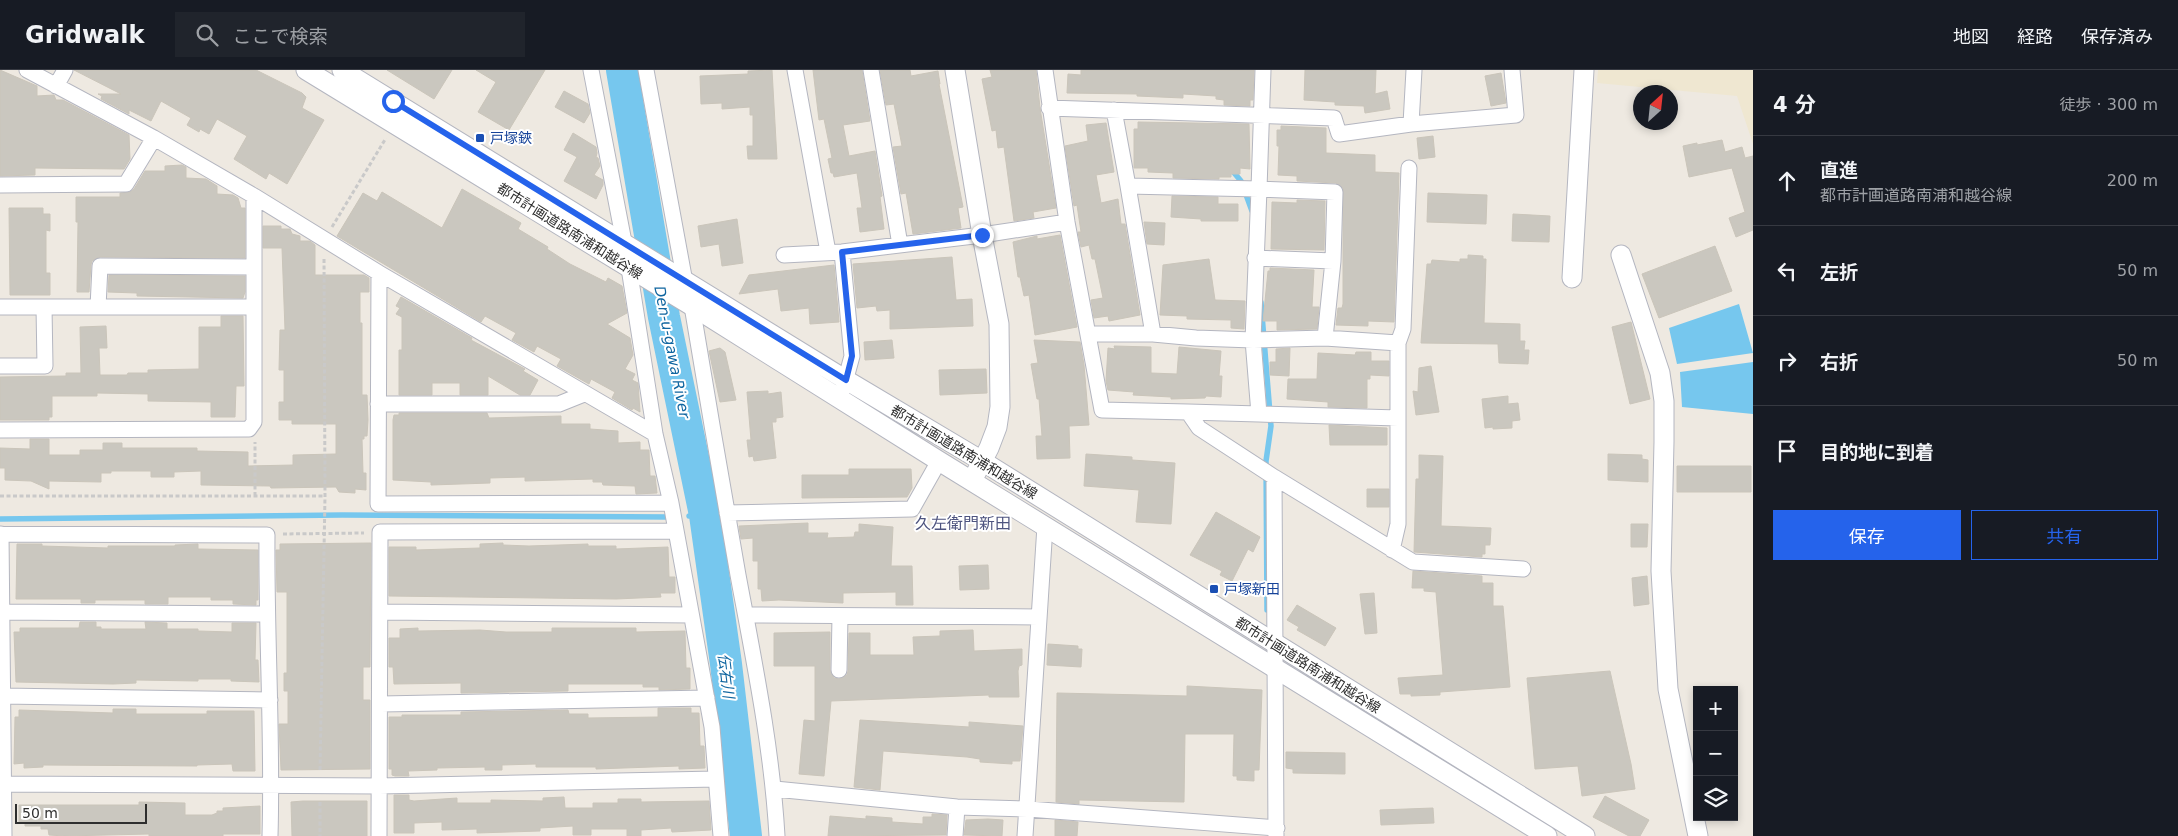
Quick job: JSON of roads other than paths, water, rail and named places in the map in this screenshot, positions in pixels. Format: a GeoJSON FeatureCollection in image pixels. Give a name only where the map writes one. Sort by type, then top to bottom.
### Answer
{"type":"FeatureCollection","features":[{"type":"Feature","properties":{"kind":"street"},"geometry":{"type":"LineString","coordinates":[[27,70],[154,138],[254,196],[379,274],[655,434]]}},
{"type":"Feature","properties":{"kind":"street"},"geometry":{"type":"LineString","coordinates":[[56,86],[65,70]]}},
{"type":"Feature","properties":{"kind":"street","name":"都市計画道路南浦和越谷線"},"geometry":{"type":"LineString","coordinates":[[306,70],[636,273],[684,291],[846,380],[982,462],[1585,836]]}},
{"type":"Feature","properties":{"kind":"street","name":"都市計画道路南浦和越谷線"},"geometry":{"type":"LineString","coordinates":[[342,70],[629,245],[684,291],[839,399],[1547,836]]}},
{"type":"Feature","properties":{"kind":"street"},"geometry":{"type":"LineString","coordinates":[[591,70],[636,273],[655,434],[671,504],[712,727],[721,836]]}},
{"type":"Feature","properties":{"kind":"street"},"geometry":{"type":"LineString","coordinates":[[646,70],[684,291],[758,676],[775,789],[778,836]]}},
{"type":"Feature","properties":{"kind":"street"},"geometry":{"type":"LineString","coordinates":[[795,70],[835,252],[852,356],[839,399]]}},
{"type":"Feature","properties":{"kind":"street"},"geometry":{"type":"LineString","coordinates":[[870,70],[900,245]]}},
{"type":"Feature","properties":{"kind":"street"},"geometry":{"type":"LineString","coordinates":[[955,70],[982,235],[999,324],[1000,407],[997,427],[972,481]]}},
{"type":"Feature","properties":{"kind":"street"},"geometry":{"type":"LineString","coordinates":[[1045,70],[1067,222],[1102,410],[1398,418]]}},
{"type":"Feature","properties":{"kind":"street"},"geometry":{"type":"LineString","coordinates":[[1258,414],[1253,340],[1263,70]]}},
{"type":"Feature","properties":{"kind":"street"},"geometry":{"type":"LineString","coordinates":[[1410,124],[1414,70]]}},
{"type":"Feature","properties":{"kind":"street"},"geometry":{"type":"LineString","coordinates":[[1049,108],[1334,118],[1339,134],[1410,124],[1516,115],[1512,70]]}},
{"type":"Feature","properties":{"kind":"street"},"geometry":{"type":"LineString","coordinates":[[1572,278],[1584,70]]}},
{"type":"Feature","properties":{"kind":"street"},"geometry":{"type":"LineString","coordinates":[[1114,110],[1153,334]]}},
{"type":"Feature","properties":{"kind":"street"},"geometry":{"type":"LineString","coordinates":[[0,185],[126,184],[154,138]]}},
{"type":"Feature","properties":{"kind":"street"},"geometry":{"type":"LineString","coordinates":[[1392,550],[1398,524],[1398,343],[1404,329],[1409,168]]}},
{"type":"Feature","properties":{"kind":"street"},"geometry":{"type":"LineString","coordinates":[[1128,186],[1335,192],[1333,261],[1325,338]]}},
{"type":"Feature","properties":{"kind":"street"},"geometry":{"type":"LineString","coordinates":[[0,430],[248,429],[254,422],[254,196]]}},
{"type":"Feature","properties":{"kind":"street"},"geometry":{"type":"LineString","coordinates":[[784,255],[900,245],[1067,222]]}},
{"type":"Feature","properties":{"kind":"street"},"geometry":{"type":"LineString","coordinates":[[1622,255],[1660,373],[1664,401],[1661,571],[1668,689],[1698,836]]}},
{"type":"Feature","properties":{"kind":"street"},"geometry":{"type":"LineString","coordinates":[[1255,258],[1333,261]]}},
{"type":"Feature","properties":{"kind":"street"},"geometry":{"type":"LineString","coordinates":[[98,307],[100,266],[254,267]]}},
{"type":"Feature","properties":{"kind":"street"},"geometry":{"type":"LineString","coordinates":[[379,274],[378,504],[671,504]]}},
{"type":"Feature","properties":{"kind":"street"},"geometry":{"type":"LineString","coordinates":[[0,307],[253,307]]}},
{"type":"Feature","properties":{"kind":"street"},"geometry":{"type":"LineString","coordinates":[[0,366],[45,366],[44,307]]}},
{"type":"Feature","properties":{"kind":"street"},"geometry":{"type":"LineString","coordinates":[[1089,334],[1153,334],[1253,340],[1325,338],[1398,343]]}},
{"type":"Feature","properties":{"kind":"street"},"geometry":{"type":"LineString","coordinates":[[378,404],[559,404],[584,394]]}},
{"type":"Feature","properties":{"kind":"street"},"geometry":{"type":"LineString","coordinates":[[1188,412],[1199,428],[1274,477],[1413,562],[1523,569]]}},
{"type":"Feature","properties":{"kind":"street"},"geometry":{"type":"LineString","coordinates":[[727,513],[912,509],[939,461]]}},
{"type":"Feature","properties":{"kind":"street"},"geometry":{"type":"LineString","coordinates":[[775,789],[957,807],[1028,809],[1277,832],[1274,477]]}},
{"type":"Feature","properties":{"kind":"street"},"geometry":{"type":"LineString","coordinates":[[1025,836],[1045,526]]}},
{"type":"Feature","properties":{"kind":"street"},"geometry":{"type":"LineString","coordinates":[[380,836],[380,532],[676,531]]}},
{"type":"Feature","properties":{"kind":"street"},"geometry":{"type":"LineString","coordinates":[[4,836],[0,534],[267,535],[266,614],[270,700],[270,836]]}},
{"type":"Feature","properties":{"kind":"street"},"geometry":{"type":"LineString","coordinates":[[1,612],[266,614]]}},
{"type":"Feature","properties":{"kind":"street"},"geometry":{"type":"LineString","coordinates":[[381,612],[692,615]]}},
{"type":"Feature","properties":{"kind":"street"},"geometry":{"type":"LineString","coordinates":[[746,615],[1039,617]]}},
{"type":"Feature","properties":{"kind":"street"},"geometry":{"type":"LineString","coordinates":[[839,670],[840,616]]}},
{"type":"Feature","properties":{"kind":"street"},"geometry":{"type":"LineString","coordinates":[[1,696],[270,700]]}},
{"type":"Feature","properties":{"kind":"street"},"geometry":{"type":"LineString","coordinates":[[381,704],[707,698]]}},
{"type":"Feature","properties":{"kind":"street"},"geometry":{"type":"LineString","coordinates":[[2,784],[379,786],[716,778]]}},
{"type":"Feature","properties":{"kind":"street"},"geometry":{"type":"LineString","coordinates":[[955,836],[957,807]]}},
{"type":"Feature","properties":{"kind":"water"},"geometry":{"type":"Polygon","coordinates":[[[1739,304],[1753,353],[1677,364],[1669,328],[1739,304]]]}},
{"type":"Feature","properties":{"kind":"water"},"geometry":{"type":"Polygon","coordinates":[[[1753,362],[1753,414],[1682,407],[1680,372],[1753,362]]]}},
{"type":"Feature","properties":{"kind":"waterway","name":"Den-u-gawa River"},"geometry":{"type":"LineString","coordinates":[[622,70],[664,317],[705,515],[726,664],[746,836]]}},
{"type":"Feature","properties":{"kind":"waterway"},"geometry":{"type":"LineString","coordinates":[[1230,168],[1241,181],[1252,211]]}},
{"type":"Feature","properties":{"kind":"waterway"},"geometry":{"type":"LineString","coordinates":[[1261,302],[1271,426],[1266,461],[1267,610]]}},
{"type":"Feature","properties":{"kind":"waterway"},"geometry":{"type":"LineString","coordinates":[[0,519],[342,515],[668,517]]}},
{"type":"Feature","properties":{"kind":"waterway"},"geometry":{"type":"LineString","coordinates":[[689,516],[705,515]]}},
{"type":"Feature","properties":{"kind":"place","name":"戸塚鋏"},"geometry":{"type":"Point","coordinates":[480,138]}},
{"type":"Feature","properties":{"kind":"place","name":"戸塚新田"},"geometry":{"type":"Point","coordinates":[1214,589]}},
{"type":"Feature","properties":{"kind":"district","name":"久左衛門新田"},"geometry":{"type":"Point","coordinates":[963,523]}},
{"type":"Feature","properties":{"kind":"water label","name":"伝右川"},"geometry":{"type":"Point","coordinates":[726,676]}}]}
